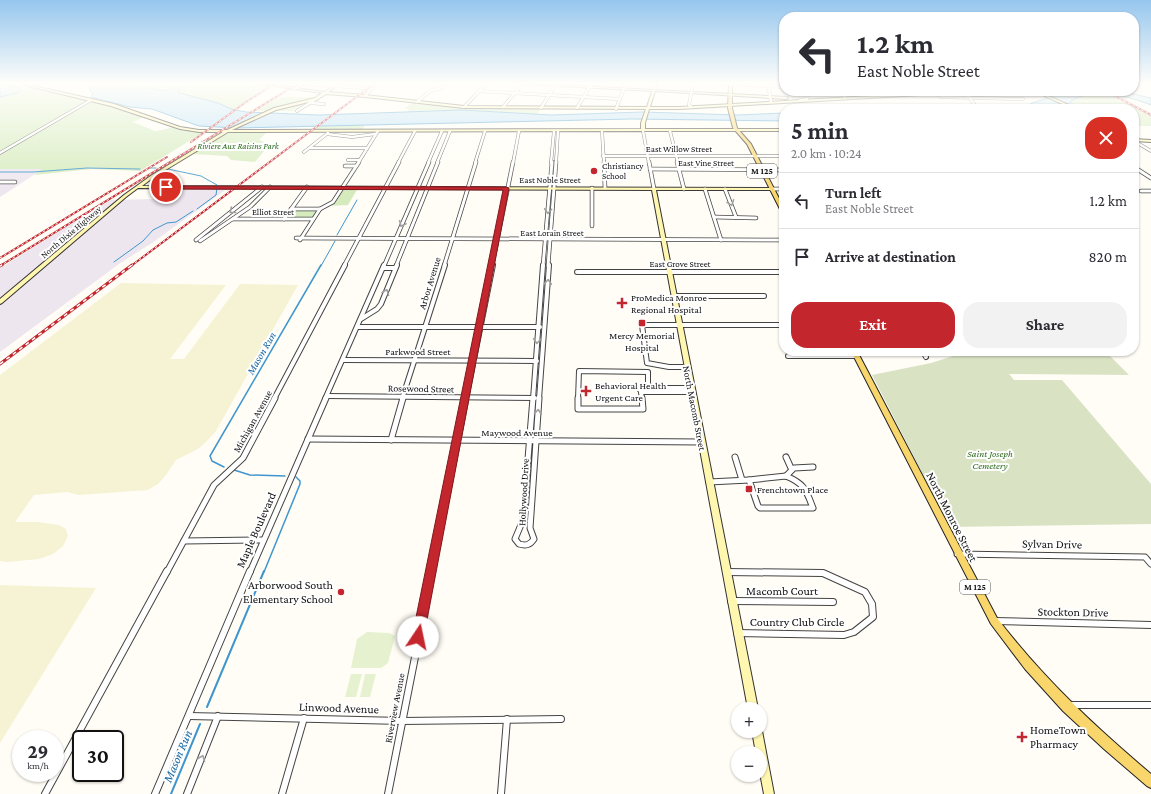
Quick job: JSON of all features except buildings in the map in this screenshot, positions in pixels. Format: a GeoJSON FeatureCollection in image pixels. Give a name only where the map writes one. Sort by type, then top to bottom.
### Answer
{"type":"FeatureCollection","features":[{"type":"Feature","properties":{"kind":"main road","name":"M 125"},"geometry":{"type":"LineString","coordinates":[[733,120],[737,131],[747,141],[779,204]]}},
{"type":"Feature","properties":{"kind":"main road","name":"North Monroe Street"},"geometry":{"type":"LineString","coordinates":[[856,356],[957,554],[994,621],[1016,652],[1063,705],[1151,782]]}},
{"type":"Feature","properties":{"kind":"street"},"geometry":{"type":"LineString","coordinates":[[0,153],[57,120]]}},
{"type":"Feature","properties":{"kind":"street"},"geometry":{"type":"LineString","coordinates":[[155,120],[176,128],[199,131],[779,130]]}},
{"type":"Feature","properties":{"kind":"street","name":"North Dixie Highway"},"geometry":{"type":"LineString","coordinates":[[0,302],[137,187],[216,137],[250,120]]}},
{"type":"Feature","properties":{"kind":"street","name":"North Macomb Street"},"geometry":{"type":"LineString","coordinates":[[644,120],[642,128],[737,633],[752,702]]}},
{"type":"Feature","properties":{"kind":"street","name":"Hollywood Drive"},"geometry":{"type":"LineString","coordinates":[[548,240],[538,327],[523,520],[515,539],[519,544],[524,546],[531,544],[534,539],[530,528],[556,130]]}},
{"type":"Feature","properties":{"kind":"street"},"geometry":{"type":"LineString","coordinates":[[304,152],[331,131]]}},
{"type":"Feature","properties":{"kind":"street"},"geometry":{"type":"LineString","coordinates":[[291,209],[320,209],[333,202],[378,131]]}},
{"type":"Feature","properties":{"kind":"street","name":"Michigan Avenue"},"geometry":{"type":"LineString","coordinates":[[45,794],[214,485],[243,458],[415,131]]}},
{"type":"Feature","properties":{"kind":"street","name":"Maple Boulevard"},"geometry":{"type":"LineString","coordinates":[[155,794],[263,540],[358,327],[442,131]]}},
{"type":"Feature","properties":{"kind":"street"},"geometry":{"type":"LineString","coordinates":[[361,320],[377,309],[381,304],[450,131]]}},
{"type":"Feature","properties":{"kind":"street","name":"Arbor Avenue"},"geometry":{"type":"LineString","coordinates":[[391,440],[485,131]]}},
{"type":"Feature","properties":{"kind":"street","name":"Riverview Avenue"},"geometry":{"type":"LineString","coordinates":[[388,794],[458,441],[472,360],[498,239],[506,188],[519,131]]}},
{"type":"Feature","properties":{"kind":"street"},"geometry":{"type":"LineString","coordinates":[[602,131],[605,188]]}},
{"type":"Feature","properties":{"kind":"street"},"geometry":{"type":"LineString","coordinates":[[670,131],[681,169],[684,189]]}},
{"type":"Feature","properties":{"kind":"street"},"geometry":{"type":"LineString","coordinates":[[327,134],[347,137],[375,134]]}},
{"type":"Feature","properties":{"kind":"street"},"geometry":{"type":"LineString","coordinates":[[1139,140],[1151,141]]}},
{"type":"Feature","properties":{"kind":"street"},"geometry":{"type":"LineString","coordinates":[[1139,143],[1151,151]]}},
{"type":"Feature","properties":{"kind":"street"},"geometry":{"type":"LineString","coordinates":[[436,146],[444,146]]}},
{"type":"Feature","properties":{"kind":"street"},"geometry":{"type":"LineString","coordinates":[[309,148],[367,148]]}},
{"type":"Feature","properties":{"kind":"street","name":"East Willow Street"},"geometry":{"type":"LineString","coordinates":[[603,156],[779,156]]}},
{"type":"Feature","properties":{"kind":"street"},"geometry":{"type":"LineString","coordinates":[[348,160],[360,160]]}},
{"type":"Feature","properties":{"kind":"street"},"geometry":{"type":"LineString","coordinates":[[428,164],[437,165]]}},
{"type":"Feature","properties":{"kind":"street"},"geometry":{"type":"LineString","coordinates":[[345,166],[356,166]]}},
{"type":"Feature","properties":{"kind":"street","name":"East Vine Street"},"geometry":{"type":"LineString","coordinates":[[650,169],[779,170]]}},
{"type":"Feature","properties":{"kind":"street"},"geometry":{"type":"LineString","coordinates":[[1139,170],[1151,178]]}},
{"type":"Feature","properties":{"kind":"street"},"geometry":{"type":"LineString","coordinates":[[0,182],[15,182]]}},
{"type":"Feature","properties":{"kind":"street","name":"East Noble Street"},"geometry":{"type":"LineString","coordinates":[[137,187],[771,189]]}},
{"type":"Feature","properties":{"kind":"street"},"geometry":{"type":"LineString","coordinates":[[262,187],[199,239],[233,219],[254,203],[270,187]]}},
{"type":"Feature","properties":{"kind":"street"},"geometry":{"type":"LineString","coordinates":[[284,219],[307,187]]}},
{"type":"Feature","properties":{"kind":"street"},"geometry":{"type":"LineString","coordinates":[[592,188],[592,226]]}},
{"type":"Feature","properties":{"kind":"street"},"geometry":{"type":"LineString","coordinates":[[704,189],[721,240]]}},
{"type":"Feature","properties":{"kind":"street"},"geometry":{"type":"LineString","coordinates":[[725,189],[736,217]]}},
{"type":"Feature","properties":{"kind":"street"},"geometry":{"type":"LineString","coordinates":[[771,189],[779,189]]}},
{"type":"Feature","properties":{"kind":"street"},"geometry":{"type":"LineString","coordinates":[[1141,191],[1151,191]]}},
{"type":"Feature","properties":{"kind":"street"},"geometry":{"type":"LineString","coordinates":[[301,239],[320,209]]}},
{"type":"Feature","properties":{"kind":"street"},"geometry":{"type":"LineString","coordinates":[[408,212],[418,211]]}},
{"type":"Feature","properties":{"kind":"street"},"geometry":{"type":"LineString","coordinates":[[714,217],[756,218]]}},
{"type":"Feature","properties":{"kind":"street","name":"Elliot Street"},"geometry":{"type":"LineString","coordinates":[[233,219],[314,219]]}},
{"type":"Feature","properties":{"kind":"street","name":"East Lorain Street"},"geometry":{"type":"LineString","coordinates":[[296,238],[779,240]]}},
{"type":"Feature","properties":{"kind":"street"},"geometry":{"type":"LineString","coordinates":[[383,268],[395,268]]}},
{"type":"Feature","properties":{"kind":"street","name":"East Grove Street"},"geometry":{"type":"LineString","coordinates":[[577,272],[779,272]]}},
{"type":"Feature","properties":{"kind":"street"},"geometry":{"type":"LineString","coordinates":[[674,296],[764,296]]}},
{"type":"Feature","properties":{"kind":"street"},"geometry":{"type":"LineString","coordinates":[[365,310],[377,309]]}},
{"type":"Feature","properties":{"kind":"street"},"geometry":{"type":"LineString","coordinates":[[688,367],[669,367],[647,363],[642,325],[779,325]]}},
{"type":"Feature","properties":{"kind":"street"},"geometry":{"type":"LineString","coordinates":[[358,327],[544,327]]}},
{"type":"Feature","properties":{"kind":"street","name":"Parkwood Street"},"geometry":{"type":"LineString","coordinates":[[343,360],[542,361]]}},
{"type":"Feature","properties":{"kind":"street"},"geometry":{"type":"LineString","coordinates":[[648,386],[648,372],[579,371],[578,410],[643,409],[640,386],[692,390]]}},
{"type":"Feature","properties":{"kind":"street"},"geometry":{"type":"LineString","coordinates":[[640,390],[643,392],[692,390]]}},
{"type":"Feature","properties":{"kind":"street","name":"Rosewood Street"},"geometry":{"type":"LineString","coordinates":[[327,396],[539,398]]}},
{"type":"Feature","properties":{"kind":"street","name":"Maywood Avenue"},"geometry":{"type":"LineString","coordinates":[[308,439],[702,442]]}},
{"type":"Feature","properties":{"kind":"street"},"geometry":{"type":"LineString","coordinates":[[735,457],[742,480]]}},
{"type":"Feature","properties":{"kind":"street"},"geometry":{"type":"LineString","coordinates":[[786,457],[791,468]]}},
{"type":"Feature","properties":{"kind":"street"},"geometry":{"type":"LineString","coordinates":[[791,468],[813,467]]}},
{"type":"Feature","properties":{"kind":"street"},"geometry":{"type":"LineString","coordinates":[[786,476],[791,468]]}},
{"type":"Feature","properties":{"kind":"street"},"geometry":{"type":"LineString","coordinates":[[709,482],[786,476],[796,480],[805,487],[813,508],[760,508],[749,480]]}},
{"type":"Feature","properties":{"kind":"street"},"geometry":{"type":"LineString","coordinates":[[184,541],[263,540]]}},
{"type":"Feature","properties":{"kind":"street","name":"Sylvan Drive"},"geometry":{"type":"LineString","coordinates":[[957,554],[1146,557],[1151,564]]}},
{"type":"Feature","properties":{"kind":"street","name":"Country Club Circle"},"geometry":{"type":"LineString","coordinates":[[726,572],[823,573],[865,592],[869,597],[874,610],[873,617],[854,632],[844,635],[737,633]]}},
{"type":"Feature","properties":{"kind":"street","name":"Macomb Court"},"geometry":{"type":"LineString","coordinates":[[731,601],[833,602]]}},
{"type":"Feature","properties":{"kind":"street","name":"Stockton Drive"},"geometry":{"type":"LineString","coordinates":[[994,621],[1151,625]]}},
{"type":"Feature","properties":{"kind":"street"},"geometry":{"type":"LineString","coordinates":[[1063,705],[1151,705]]}},
{"type":"Feature","properties":{"kind":"street","name":"Linwood Avenue"},"geometry":{"type":"LineString","coordinates":[[189,716],[402,721],[561,719]]}},
{"type":"Feature","properties":{"kind":"street"},"geometry":{"type":"LineString","coordinates":[[187,794],[218,716]]}},
{"type":"Feature","properties":{"kind":"street"},"geometry":{"type":"LineString","coordinates":[[282,794],[304,718]]}},
{"type":"Feature","properties":{"kind":"street"},"geometry":{"type":"LineString","coordinates":[[501,794],[507,720]]}},
{"type":"Feature","properties":{"kind":"street"},"geometry":{"type":"LineString","coordinates":[[758,738],[769,794]]}},
{"type":"Feature","properties":{"kind":"shaded area"},"geometry":{"type":"Polygon","coordinates":[[[0,169],[43,169],[0,197],[0,169]]]}},
{"type":"Feature","properties":{"kind":"shaded area"},"geometry":{"type":"Polygon","coordinates":[[[168,188],[228,188],[152,243],[119,264],[0,352],[0,268],[110,200],[156,199],[168,188]]]}},
{"type":"Feature","properties":{"kind":"shaded area"},"geometry":{"type":"Polygon","coordinates":[[[121,283],[226,285],[170,359],[184,359],[240,284],[298,285],[216,431],[207,441],[198,449],[176,460],[158,484],[148,490],[79,495],[67,492],[34,495],[15,522],[38,522],[59,525],[66,529],[68,536],[63,546],[53,554],[39,559],[7,562],[0,561],[0,375],[121,283]]]}},
{"type":"Feature","properties":{"kind":"shaded area"},"geometry":{"type":"Polygon","coordinates":[[[0,585],[96,588],[0,743],[0,585]]]}},
{"type":"Feature","properties":{"kind":"green space"},"geometry":{"type":"Polygon","coordinates":[[[0,120],[137,120],[133,122],[155,131],[172,127],[190,131],[206,131],[140,171],[92,169],[34,175],[42,169],[0,169],[0,120]]]}},
{"type":"Feature","properties":{"kind":"green space"},"geometry":{"type":"Polygon","coordinates":[[[1139,120],[1151,120],[1151,126],[1139,126],[1139,120]]]}},
{"type":"Feature","properties":{"kind":"green space"},"geometry":{"type":"Polygon","coordinates":[[[365,124],[362,131],[311,131],[318,126],[365,124]]]}},
{"type":"Feature","properties":{"kind":"green space","name":"Riviere Aux Raisins Park"},"geometry":{"type":"Polygon","coordinates":[[[227,132],[267,132],[259,140],[270,144],[255,162],[231,160],[227,156],[193,154],[227,132]]]}},
{"type":"Feature","properties":{"kind":"green space"},"geometry":{"type":"Polygon","coordinates":[[[358,188],[348,205],[326,206],[333,202],[343,189],[358,188]]]}},
{"type":"Feature","properties":{"kind":"green space"},"geometry":{"type":"Polygon","coordinates":[[[291,211],[317,211],[312,218],[287,218],[291,211]]]}},
{"type":"Feature","properties":{"kind":"green space","name":"Saint Joseph Cemetery"},"geometry":{"type":"Polygon","coordinates":[[[953,356],[1110,356],[1129,375],[1009,374],[1014,380],[1062,380],[1151,484],[1151,524],[950,527],[872,375],[931,363],[953,356]]]}},
{"type":"Feature","properties":{"kind":"green space"},"geometry":{"type":"Polygon","coordinates":[[[367,632],[389,633],[395,636],[388,663],[381,668],[351,668],[357,639],[367,632]]]}},
{"type":"Feature","properties":{"kind":"green space"},"geometry":{"type":"Polygon","coordinates":[[[351,674],[362,674],[356,697],[345,697],[351,674]]]}},
{"type":"Feature","properties":{"kind":"green space"},"geometry":{"type":"Polygon","coordinates":[[[365,674],[376,674],[370,697],[360,697],[365,674]]]}},
{"type":"Feature","properties":{"kind":"water"},"geometry":{"type":"Polygon","coordinates":[[[183,120],[586,120],[237,128],[199,126],[183,120]]]}},
{"type":"Feature","properties":{"kind":"water"},"geometry":{"type":"Polygon","coordinates":[[[712,120],[779,120],[779,121],[712,120]]]}},
{"type":"Feature","properties":{"kind":"waterway","name":"Mason Run"},"geometry":{"type":"LineString","coordinates":[[0,172],[33,172],[87,168],[140,169]]}},
{"type":"Feature","properties":{"kind":"waterway","name":"Mason Run"},"geometry":{"type":"LineString","coordinates":[[150,168],[156,168]]}},
{"type":"Feature","properties":{"kind":"waterway","name":"Mason Run"},"geometry":{"type":"LineString","coordinates":[[168,169],[201,176],[217,185]]}},
{"type":"Feature","properties":{"kind":"waterway"},"geometry":{"type":"LineString","coordinates":[[197,209],[216,195],[217,188]]}},
{"type":"Feature","properties":{"kind":"waterway","name":"Mason Run"},"geometry":{"type":"LineString","coordinates":[[337,235],[357,200]]}},
{"type":"Feature","properties":{"kind":"waterway"},"geometry":{"type":"LineString","coordinates":[[114,262],[143,241],[153,230],[167,223],[176,222],[193,211]]}},
{"type":"Feature","properties":{"kind":"waterway","name":"Mason Run"},"geometry":{"type":"LineString","coordinates":[[321,266],[335,241]]}},
{"type":"Feature","properties":{"kind":"waterway","name":"Mason Run"},"geometry":{"type":"LineString","coordinates":[[224,467],[212,461],[210,456],[321,265]]}},
{"type":"Feature","properties":{"kind":"waterway","name":"Mason Run"},"geometry":{"type":"LineString","coordinates":[[234,470],[250,475],[285,476]]}},
{"type":"Feature","properties":{"kind":"waterway","name":"Mason Run"},"geometry":{"type":"LineString","coordinates":[[264,572],[300,484],[300,481],[296,477]]}},
{"type":"Feature","properties":{"kind":"waterway","name":"Mason Run"},"geometry":{"type":"LineString","coordinates":[[207,707],[264,571]]}},
{"type":"Feature","properties":{"kind":"waterway","name":"Mason Run"},"geometry":{"type":"LineString","coordinates":[[171,794],[200,724]]}},
{"type":"Feature","properties":{"kind":"railway"},"geometry":{"type":"LineString","coordinates":[[191,142],[221,120]]}},
{"type":"Feature","properties":{"kind":"railway"},"geometry":{"type":"LineString","coordinates":[[2,265],[0,266],[238,120]]}},
{"type":"Feature","properties":{"kind":"railway"},"geometry":{"type":"LineString","coordinates":[[131,266],[326,120]]}},
{"type":"Feature","properties":{"kind":"railway"},"geometry":{"type":"LineString","coordinates":[[0,258],[167,157]]}},
{"type":"Feature","properties":{"kind":"railway"},"geometry":{"type":"LineString","coordinates":[[0,364],[132,265]]}},
{"type":"Feature","properties":{"kind":"place","name":"Christiancy School"},"geometry":{"type":"Point","coordinates":[594,171]}},
{"type":"Feature","properties":{"kind":"place","name":"ProMedica Monroe Regional Hospital"},"geometry":{"type":"Point","coordinates":[622,303]}},
{"type":"Feature","properties":{"kind":"place","name":"Mercy Memorial Hospital"},"geometry":{"type":"Point","coordinates":[642,323]}},
{"type":"Feature","properties":{"kind":"place","name":"Behavioral Health Urgent Care"},"geometry":{"type":"Point","coordinates":[586,391]}},
{"type":"Feature","properties":{"kind":"place","name":"Frenchtown Place"},"geometry":{"type":"Point","coordinates":[749,489]}},
{"type":"Feature","properties":{"kind":"place","name":"Arborwood South Elementary School"},"geometry":{"type":"Point","coordinates":[341,592]}},
{"type":"Feature","properties":{"kind":"place","name":"HomeTown Pharmacy"},"geometry":{"type":"Point","coordinates":[1022,737]}},
{"type":"Feature","properties":{"kind":"route"},"geometry":{"type":"LineString","coordinates":[[166,187],[506,188],[498,239],[472,360],[458,441],[418,637]]}}]}
